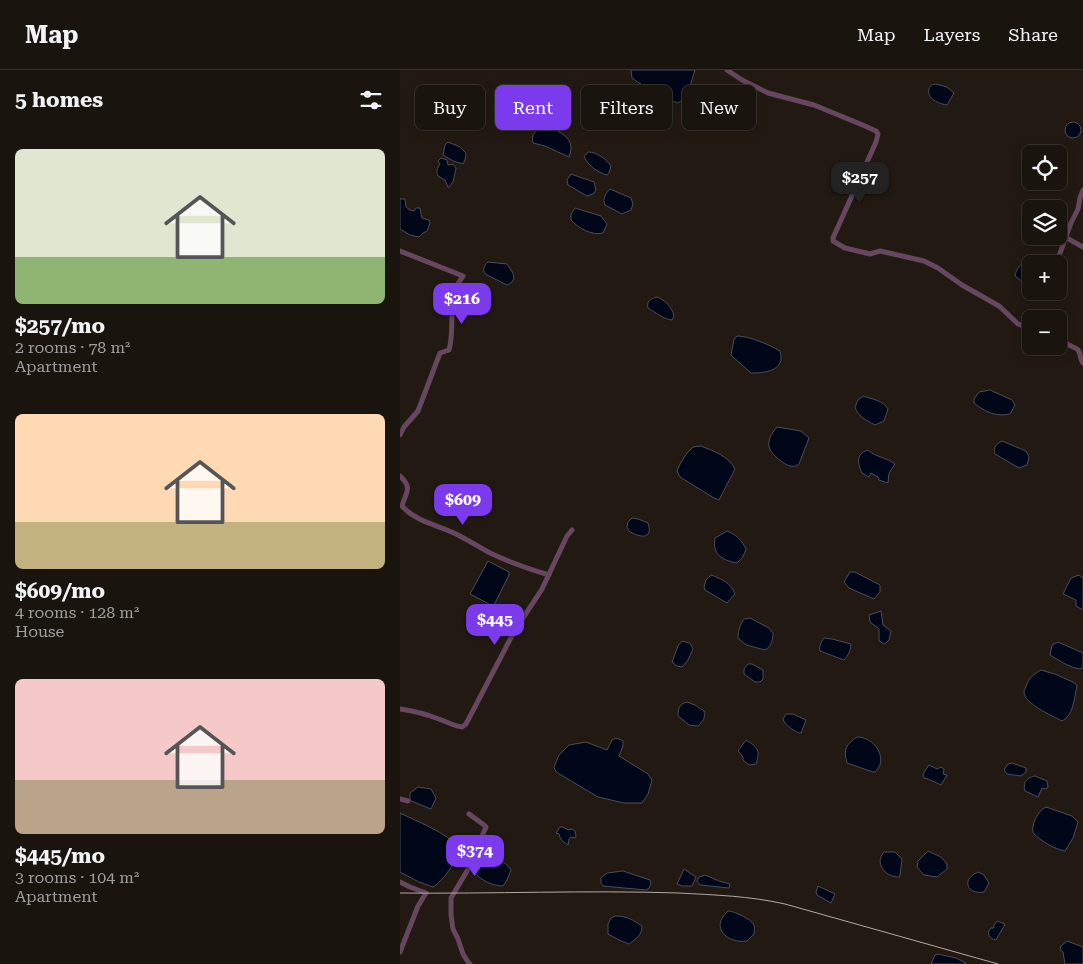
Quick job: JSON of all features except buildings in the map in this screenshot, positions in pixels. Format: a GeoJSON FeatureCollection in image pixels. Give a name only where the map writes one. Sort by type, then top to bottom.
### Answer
{"type":"FeatureCollection","features":[{"type":"Feature","properties":{"kind":"street"},"geometry":{"type":"LineString","coordinates":[[727,70],[768,93],[814,105],[865,126],[876,131],[878,134],[833,241],[845,248],[870,254],[880,251],[924,261],[999,306],[1022,326]]}},
{"type":"Feature","properties":{"kind":"street"},"geometry":{"type":"LineString","coordinates":[[1067,233],[1078,209],[1083,190]]}},
{"type":"Feature","properties":{"kind":"street"},"geometry":{"type":"LineString","coordinates":[[1067,238],[1083,247]]}},
{"type":"Feature","properties":{"kind":"street"},"geometry":{"type":"LineString","coordinates":[[400,251],[463,276],[456,287],[453,301],[452,332],[449,350],[440,353],[418,412],[400,435]]}},
{"type":"Feature","properties":{"kind":"street"},"geometry":{"type":"LineString","coordinates":[[1067,344],[1080,351],[1080,360],[1083,364]]}},
{"type":"Feature","properties":{"kind":"street"},"geometry":{"type":"LineString","coordinates":[[400,476],[408,487],[408,493],[402,506],[406,511],[425,522],[455,533],[489,552],[549,575]]}},
{"type":"Feature","properties":{"kind":"street"},"geometry":{"type":"LineString","coordinates":[[400,710],[417,712],[457,726],[462,727],[466,724],[515,630],[542,589],[567,536],[572,530]]}},
{"type":"Feature","properties":{"kind":"street"},"geometry":{"type":"LineString","coordinates":[[400,799],[408,801]]}},
{"type":"Feature","properties":{"kind":"street"},"geometry":{"type":"LineString","coordinates":[[469,814],[486,828],[480,843],[480,849],[451,898],[451,915],[453,929],[463,954],[470,964]]}},
{"type":"Feature","properties":{"kind":"street"},"geometry":{"type":"LineString","coordinates":[[400,882],[426,893],[418,906],[400,952]]}},
{"type":"Feature","properties":{"kind":"water"},"geometry":{"type":"Polygon","coordinates":[[[631,70],[695,70],[691,85],[682,85],[682,100],[678,103],[672,100],[672,85],[643,85],[632,78],[631,70]]]}},
{"type":"Feature","properties":{"kind":"water"},"geometry":{"type":"Polygon","coordinates":[[[936,84],[947,87],[954,93],[947,105],[937,102],[930,96],[930,87],[936,84]]]}},
{"type":"Feature","properties":{"kind":"water"},"geometry":{"type":"Polygon","coordinates":[[[1073,122],[1081,130],[1073,138],[1065,130],[1073,122]]]}},
{"type":"Feature","properties":{"kind":"water"},"geometry":{"type":"Polygon","coordinates":[[[538,130],[555,130],[563,135],[571,146],[569,157],[545,146],[533,143],[534,133],[538,130]]]}},
{"type":"Feature","properties":{"kind":"water"},"geometry":{"type":"Polygon","coordinates":[[[448,142],[460,147],[466,153],[463,164],[443,155],[445,145],[448,142]]]}},
{"type":"Feature","properties":{"kind":"water"},"geometry":{"type":"Polygon","coordinates":[[[588,152],[604,158],[609,163],[611,166],[607,175],[597,171],[588,163],[584,157],[588,152]]]}},
{"type":"Feature","properties":{"kind":"water"},"geometry":{"type":"Polygon","coordinates":[[[441,158],[447,160],[448,165],[453,164],[456,168],[453,182],[449,187],[445,180],[437,174],[440,164],[438,161],[441,158]]]}},
{"type":"Feature","properties":{"kind":"water"},"geometry":{"type":"Polygon","coordinates":[[[571,174],[594,182],[596,190],[593,194],[587,196],[568,185],[567,180],[571,174]]]}},
{"type":"Feature","properties":{"kind":"water"},"geometry":{"type":"Polygon","coordinates":[[[610,189],[631,198],[633,204],[631,210],[622,214],[605,205],[604,198],[610,189]]]}},
{"type":"Feature","properties":{"kind":"water"},"geometry":{"type":"Polygon","coordinates":[[[400,199],[405,199],[406,207],[410,210],[414,211],[416,208],[420,208],[422,218],[429,220],[430,223],[427,231],[419,237],[410,235],[400,229],[400,199]]]}},
{"type":"Feature","properties":{"kind":"water"},"geometry":{"type":"Polygon","coordinates":[[[575,208],[601,216],[607,224],[603,233],[590,232],[574,223],[571,220],[571,214],[575,208]]]}},
{"type":"Feature","properties":{"kind":"water"},"geometry":{"type":"Polygon","coordinates":[[[488,262],[507,264],[513,273],[514,279],[511,283],[507,285],[485,274],[485,265],[488,262]]]}},
{"type":"Feature","properties":{"kind":"water"},"geometry":{"type":"Polygon","coordinates":[[[1022,264],[1022,281],[1015,276],[1022,264]]]}},
{"type":"Feature","properties":{"kind":"water"},"geometry":{"type":"Polygon","coordinates":[[[657,297],[670,307],[674,316],[672,320],[662,317],[648,308],[650,301],[657,297]]]}},
{"type":"Feature","properties":{"kind":"water"},"geometry":{"type":"Polygon","coordinates":[[[737,336],[759,341],[780,351],[780,363],[773,370],[751,373],[731,355],[734,339],[737,336]]]}},
{"type":"Feature","properties":{"kind":"water"},"geometry":{"type":"Polygon","coordinates":[[[990,390],[1012,400],[1015,405],[1010,414],[1000,415],[991,413],[974,403],[974,399],[979,392],[990,390]]]}},
{"type":"Feature","properties":{"kind":"water"},"geometry":{"type":"Polygon","coordinates":[[[863,396],[886,406],[888,409],[884,421],[875,425],[858,413],[855,407],[858,400],[863,396]]]}},
{"type":"Feature","properties":{"kind":"water"},"geometry":{"type":"Polygon","coordinates":[[[777,427],[801,431],[809,438],[799,464],[796,466],[785,464],[770,449],[770,437],[777,427]]]}},
{"type":"Feature","properties":{"kind":"water"},"geometry":{"type":"Polygon","coordinates":[[[1002,441],[1026,451],[1029,457],[1027,465],[1019,468],[995,454],[994,449],[1002,441]]]}},
{"type":"Feature","properties":{"kind":"water"},"geometry":{"type":"Polygon","coordinates":[[[701,446],[725,457],[735,469],[719,500],[680,477],[677,471],[687,453],[693,447],[701,446]]]}},
{"type":"Feature","properties":{"kind":"water"},"geometry":{"type":"Polygon","coordinates":[[[868,450],[895,464],[889,473],[888,483],[879,480],[878,477],[871,473],[869,477],[862,473],[859,457],[868,450]]]}},
{"type":"Feature","properties":{"kind":"water"},"geometry":{"type":"Polygon","coordinates":[[[632,518],[648,523],[649,533],[647,535],[641,536],[629,531],[627,527],[628,522],[632,518]]]}},
{"type":"Feature","properties":{"kind":"water"},"geometry":{"type":"Polygon","coordinates":[[[727,531],[738,538],[746,549],[743,557],[737,563],[719,556],[715,549],[715,538],[727,531]]]}},
{"type":"Feature","properties":{"kind":"water"},"geometry":{"type":"Polygon","coordinates":[[[488,561],[509,572],[494,605],[470,594],[488,561]]]}},
{"type":"Feature","properties":{"kind":"water"},"geometry":{"type":"Polygon","coordinates":[[[850,572],[855,572],[880,585],[880,592],[874,599],[849,588],[844,582],[850,572]]]}},
{"type":"Feature","properties":{"kind":"water"},"geometry":{"type":"Polygon","coordinates":[[[711,575],[726,582],[733,590],[735,594],[727,603],[705,590],[706,580],[711,575]]]}},
{"type":"Feature","properties":{"kind":"water"},"geometry":{"type":"Polygon","coordinates":[[[1079,575],[1083,578],[1083,610],[1076,606],[1076,600],[1063,594],[1071,578],[1079,575]]]}},
{"type":"Feature","properties":{"kind":"water"},"geometry":{"type":"Polygon","coordinates":[[[881,611],[883,625],[891,631],[889,640],[885,644],[879,641],[879,629],[870,622],[869,615],[881,611]]]}},
{"type":"Feature","properties":{"kind":"water"},"geometry":{"type":"Polygon","coordinates":[[[750,618],[769,628],[773,633],[771,643],[765,650],[746,645],[738,638],[739,628],[744,619],[750,618]]]}},
{"type":"Feature","properties":{"kind":"water"},"geometry":{"type":"Polygon","coordinates":[[[824,638],[851,644],[847,657],[844,660],[820,651],[820,644],[824,638]]]}},
{"type":"Feature","properties":{"kind":"water"},"geometry":{"type":"Polygon","coordinates":[[[682,641],[690,643],[693,649],[682,667],[672,662],[682,641]]]}},
{"type":"Feature","properties":{"kind":"water"},"geometry":{"type":"Polygon","coordinates":[[[1058,642],[1083,653],[1083,666],[1081,669],[1069,666],[1050,655],[1052,645],[1058,642]]]}},
{"type":"Feature","properties":{"kind":"water"},"geometry":{"type":"Polygon","coordinates":[[[748,664],[763,670],[763,679],[760,682],[755,682],[744,674],[744,669],[748,664]]]}},
{"type":"Feature","properties":{"kind":"water"},"geometry":{"type":"Polygon","coordinates":[[[1041,670],[1055,674],[1075,683],[1077,686],[1069,715],[1062,721],[1034,705],[1025,696],[1024,691],[1028,682],[1032,676],[1041,670]]]}},
{"type":"Feature","properties":{"kind":"water"},"geometry":{"type":"Polygon","coordinates":[[[687,702],[704,711],[704,718],[698,726],[689,725],[678,716],[679,707],[687,702]]]}},
{"type":"Feature","properties":{"kind":"water"},"geometry":{"type":"Polygon","coordinates":[[[786,714],[793,714],[806,720],[801,733],[786,724],[783,719],[786,714]]]}},
{"type":"Feature","properties":{"kind":"water"},"geometry":{"type":"Polygon","coordinates":[[[857,737],[867,739],[878,750],[881,760],[875,772],[847,763],[846,748],[857,737]]]}},
{"type":"Feature","properties":{"kind":"water"},"geometry":{"type":"Polygon","coordinates":[[[616,738],[623,741],[619,756],[648,774],[652,780],[648,794],[642,803],[624,803],[598,797],[558,773],[554,768],[559,755],[569,745],[586,742],[607,750],[612,740],[616,738]]]}},
{"type":"Feature","properties":{"kind":"water"},"geometry":{"type":"Polygon","coordinates":[[[746,740],[754,745],[757,750],[756,764],[749,765],[743,760],[738,751],[746,740]]]}},
{"type":"Feature","properties":{"kind":"water"},"geometry":{"type":"Polygon","coordinates":[[[1012,763],[1026,768],[1026,772],[1021,776],[1007,774],[1004,770],[1008,764],[1012,763]]]}},
{"type":"Feature","properties":{"kind":"water"},"geometry":{"type":"Polygon","coordinates":[[[929,765],[937,769],[941,767],[944,769],[943,774],[947,775],[941,785],[924,778],[923,774],[929,765]]]}},
{"type":"Feature","properties":{"kind":"water"},"geometry":{"type":"Polygon","coordinates":[[[1035,776],[1047,781],[1048,787],[1046,789],[1042,788],[1038,797],[1025,791],[1024,788],[1026,781],[1035,776]]]}},
{"type":"Feature","properties":{"kind":"water"},"geometry":{"type":"Polygon","coordinates":[[[418,787],[431,789],[436,798],[431,809],[411,801],[410,793],[418,787]]]}},
{"type":"Feature","properties":{"kind":"water"},"geometry":{"type":"Polygon","coordinates":[[[1046,807],[1072,816],[1078,822],[1073,838],[1065,851],[1048,844],[1033,833],[1036,818],[1040,811],[1046,807]]]}},
{"type":"Feature","properties":{"kind":"water"},"geometry":{"type":"Polygon","coordinates":[[[400,813],[439,832],[459,848],[449,870],[442,880],[433,887],[400,872],[400,813]]]}},
{"type":"Feature","properties":{"kind":"water"},"geometry":{"type":"Polygon","coordinates":[[[560,827],[575,831],[575,838],[571,837],[569,839],[568,845],[556,833],[560,827]]]}},
{"type":"Feature","properties":{"kind":"water"},"geometry":{"type":"Polygon","coordinates":[[[928,851],[941,857],[947,864],[947,869],[937,877],[924,875],[917,867],[918,861],[928,851]]]}},
{"type":"Feature","properties":{"kind":"water"},"geometry":{"type":"Polygon","coordinates":[[[884,852],[895,852],[902,859],[899,877],[889,875],[882,869],[880,861],[884,852]]]}},
{"type":"Feature","properties":{"kind":"water"},"geometry":{"type":"Polygon","coordinates":[[[483,855],[498,859],[511,870],[503,886],[487,882],[474,872],[477,862],[483,855]]]}},
{"type":"Feature","properties":{"kind":"water"},"geometry":{"type":"Polygon","coordinates":[[[684,869],[696,877],[692,886],[677,884],[684,869]]]}},
{"type":"Feature","properties":{"kind":"water"},"geometry":{"type":"Polygon","coordinates":[[[623,871],[650,880],[649,888],[646,890],[603,886],[601,883],[601,878],[607,873],[623,871]]]}},
{"type":"Feature","properties":{"kind":"water"},"geometry":{"type":"Polygon","coordinates":[[[978,872],[984,875],[989,883],[984,892],[974,891],[968,886],[969,879],[978,872]]]}},
{"type":"Feature","properties":{"kind":"water"},"geometry":{"type":"Polygon","coordinates":[[[705,875],[730,884],[729,888],[700,885],[697,881],[699,877],[705,875]]]}},
{"type":"Feature","properties":{"kind":"water"},"geometry":{"type":"Polygon","coordinates":[[[818,886],[835,894],[831,903],[817,895],[818,886]]]}},
{"type":"Feature","properties":{"kind":"water"},"geometry":{"type":"Polygon","coordinates":[[[728,911],[750,920],[754,925],[754,934],[747,941],[733,940],[723,934],[720,923],[728,911]]]}},
{"type":"Feature","properties":{"kind":"water"},"geometry":{"type":"Polygon","coordinates":[[[615,916],[630,919],[642,926],[640,934],[629,944],[608,934],[608,924],[611,918],[615,916]]]}},
{"type":"Feature","properties":{"kind":"water"},"geometry":{"type":"Polygon","coordinates":[[[997,921],[1005,924],[996,940],[989,936],[989,930],[994,928],[997,921]]]}},
{"type":"Feature","properties":{"kind":"water"},"geometry":{"type":"Polygon","coordinates":[[[1067,941],[1083,947],[1083,964],[1065,964],[1063,952],[1060,950],[1061,946],[1067,941]]]}},
{"type":"Feature","properties":{"kind":"water"},"geometry":{"type":"Polygon","coordinates":[[[935,955],[956,958],[966,963],[931,964],[935,955]]]}},
{"type":"Feature","properties":{"kind":"railway"},"geometry":{"type":"LineString","coordinates":[[400,893],[644,892],[719,895],[772,901],[998,964]]}}]}
